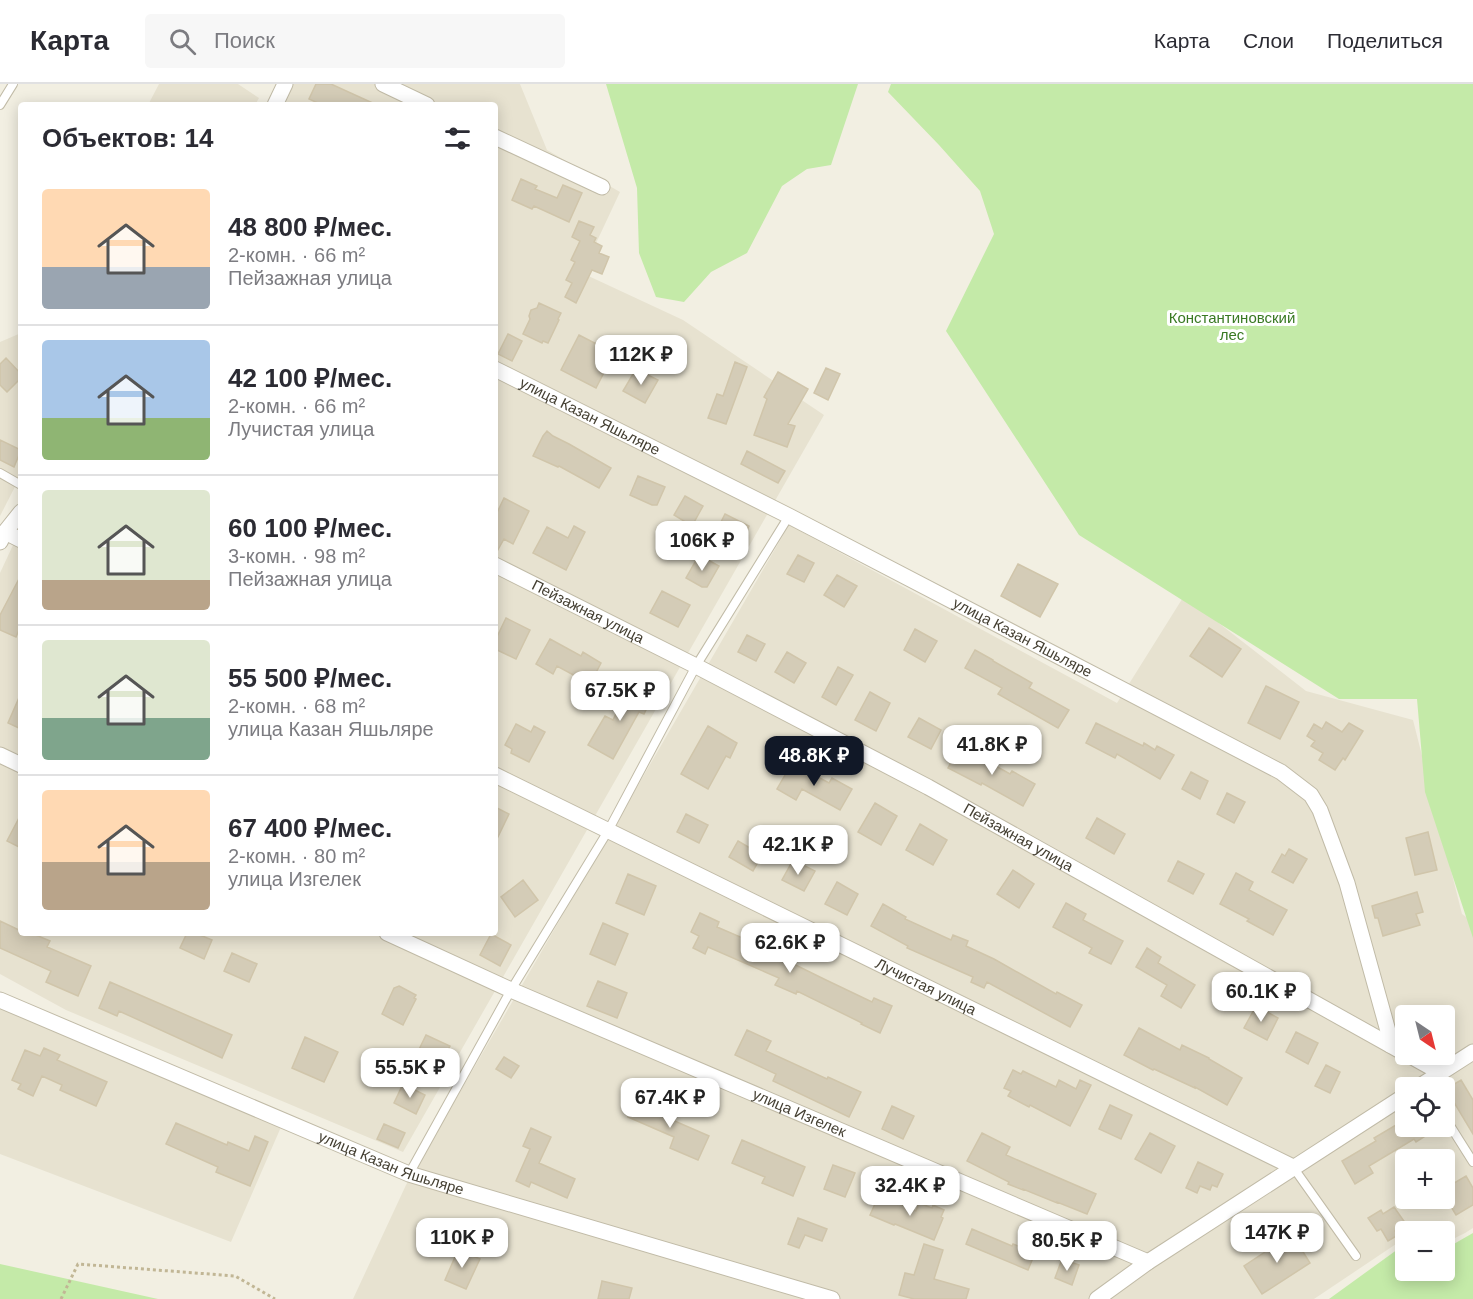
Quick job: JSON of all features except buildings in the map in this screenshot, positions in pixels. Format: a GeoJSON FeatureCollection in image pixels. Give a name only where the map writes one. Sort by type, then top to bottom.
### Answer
{"type":"FeatureCollection","features":[{"type":"Feature","properties":{"kind":"street"},"geometry":{"type":"LineString","coordinates":[[276,102],[285,84]]}},
{"type":"Feature","properties":{"kind":"street"},"geometry":{"type":"LineString","coordinates":[[383,84],[421,102]]}},
{"type":"Feature","properties":{"kind":"street"},"geometry":{"type":"LineString","coordinates":[[498,138],[602,187]]}},
{"type":"Feature","properties":{"kind":"street","name":"улица Казан Яшьляре"},"geometry":{"type":"LineString","coordinates":[[498,370],[789,516],[1281,772],[1311,795],[1320,810],[1347,883],[1390,1045]]}},
{"type":"Feature","properties":{"kind":"street"},"geometry":{"type":"LineString","coordinates":[[18,516],[2,537],[18,540]]}},
{"type":"Feature","properties":{"kind":"street","name":"Пейзажная улица"},"geometry":{"type":"LineString","coordinates":[[498,567],[696,666],[928,787],[1395,1048]]}},
{"type":"Feature","properties":{"kind":"street"},"geometry":{"type":"LineString","coordinates":[[0,755],[18,764]]}},
{"type":"Feature","properties":{"kind":"street","name":"Лучистая улица"},"geometry":{"type":"LineString","coordinates":[[498,776],[1293,1167]]}},
{"type":"Feature","properties":{"kind":"street","name":"улица Изгелек"},"geometry":{"type":"LineString","coordinates":[[394,936],[511,990],[1148,1262]]}},
{"type":"Feature","properties":{"kind":"street","name":"улица Казан Яшьляре"},"geometry":{"type":"LineString","coordinates":[[0,1000],[409,1174],[832,1299]]}},
{"type":"Feature","properties":{"kind":"street"},"geometry":{"type":"LineString","coordinates":[[1435,1077],[1473,1052]]}},
{"type":"Feature","properties":{"kind":"street","name":"Пейзажная улица"},"geometry":{"type":"LineString","coordinates":[[1426,1065],[1441,1073]]}},
{"type":"Feature","properties":{"kind":"street"},"geometry":{"type":"LineString","coordinates":[[1097,1299],[1148,1262],[1395,1102]]}},
{"type":"Feature","properties":{"kind":"lane"},"geometry":{"type":"LineString","coordinates":[[0,105],[13,84]]}},
{"type":"Feature","properties":{"kind":"lane"},"geometry":{"type":"LineString","coordinates":[[0,474],[18,483]]}},
{"type":"Feature","properties":{"kind":"lane"},"geometry":{"type":"LineString","coordinates":[[409,1174],[511,990],[608,831],[696,666],[789,516]]}},
{"type":"Feature","properties":{"kind":"lane"},"geometry":{"type":"LineString","coordinates":[[1455,1133],[1473,1161]]}},
{"type":"Feature","properties":{"kind":"lane"},"geometry":{"type":"LineString","coordinates":[[1293,1167],[1356,1256]]}},
{"type":"Feature","properties":{"kind":"path"},"geometry":{"type":"LineString","coordinates":[[60,1299],[78,1264],[235,1276],[275,1299]]}},
{"type":"Feature","properties":{"kind":"shaded area"},"geometry":{"type":"Polygon","coordinates":[[[159,84],[238,84],[259,98],[257,102],[150,102],[159,84]]]}},
{"type":"Feature","properties":{"kind":"shaded area"},"geometry":{"type":"Polygon","coordinates":[[[293,84],[520,84],[547,150],[620,192],[582,273],[683,320],[824,415],[403,1152],[66,1010],[0,974],[0,573],[18,534],[18,936],[498,936],[498,102],[284,102],[293,84]]]}},
{"type":"Feature","properties":{"kind":"shaded area"},"geometry":{"type":"Polygon","coordinates":[[[18,334],[18,481],[0,516],[0,342],[18,334]]]}},
{"type":"Feature","properties":{"kind":"shaded area"},"geometry":{"type":"Polygon","coordinates":[[[789,525],[1117,703],[1184,596],[1306,691],[1413,720],[1462,914],[1473,922],[1473,1228],[1465,1233],[1455,1238],[1455,1221],[1395,1221],[1395,1245],[1314,1299],[353,1299],[406,1185],[789,525]]]}},
{"type":"Feature","properties":{"kind":"shaded area"},"geometry":{"type":"Polygon","coordinates":[[[0,1005],[281,1127],[231,1242],[0,1154],[0,1005]]]}},
{"type":"Feature","properties":{"kind":"green space"},"geometry":{"type":"Polygon","coordinates":[[[606,84],[858,84],[831,165],[807,169],[782,186],[747,253],[711,272],[684,302],[656,297],[639,253],[637,188],[606,84]]]}},
{"type":"Feature","properties":{"kind":"green space","name":"Константиновский лес"},"geometry":{"type":"Polygon","coordinates":[[[891,84],[1473,84],[1473,938],[1425,792],[1417,699],[1339,699],[1079,535],[946,331],[994,234],[980,191],[888,92],[891,84]]]}},
{"type":"Feature","properties":{"kind":"green space"},"geometry":{"type":"Polygon","coordinates":[[[1473,1233],[1473,1299],[1329,1299],[1395,1251],[1395,1281],[1455,1281],[1455,1243],[1473,1233]]]}},
{"type":"Feature","properties":{"kind":"green space"},"geometry":{"type":"Polygon","coordinates":[[[0,1264],[158,1299],[0,1299],[0,1264]]]}}]}
